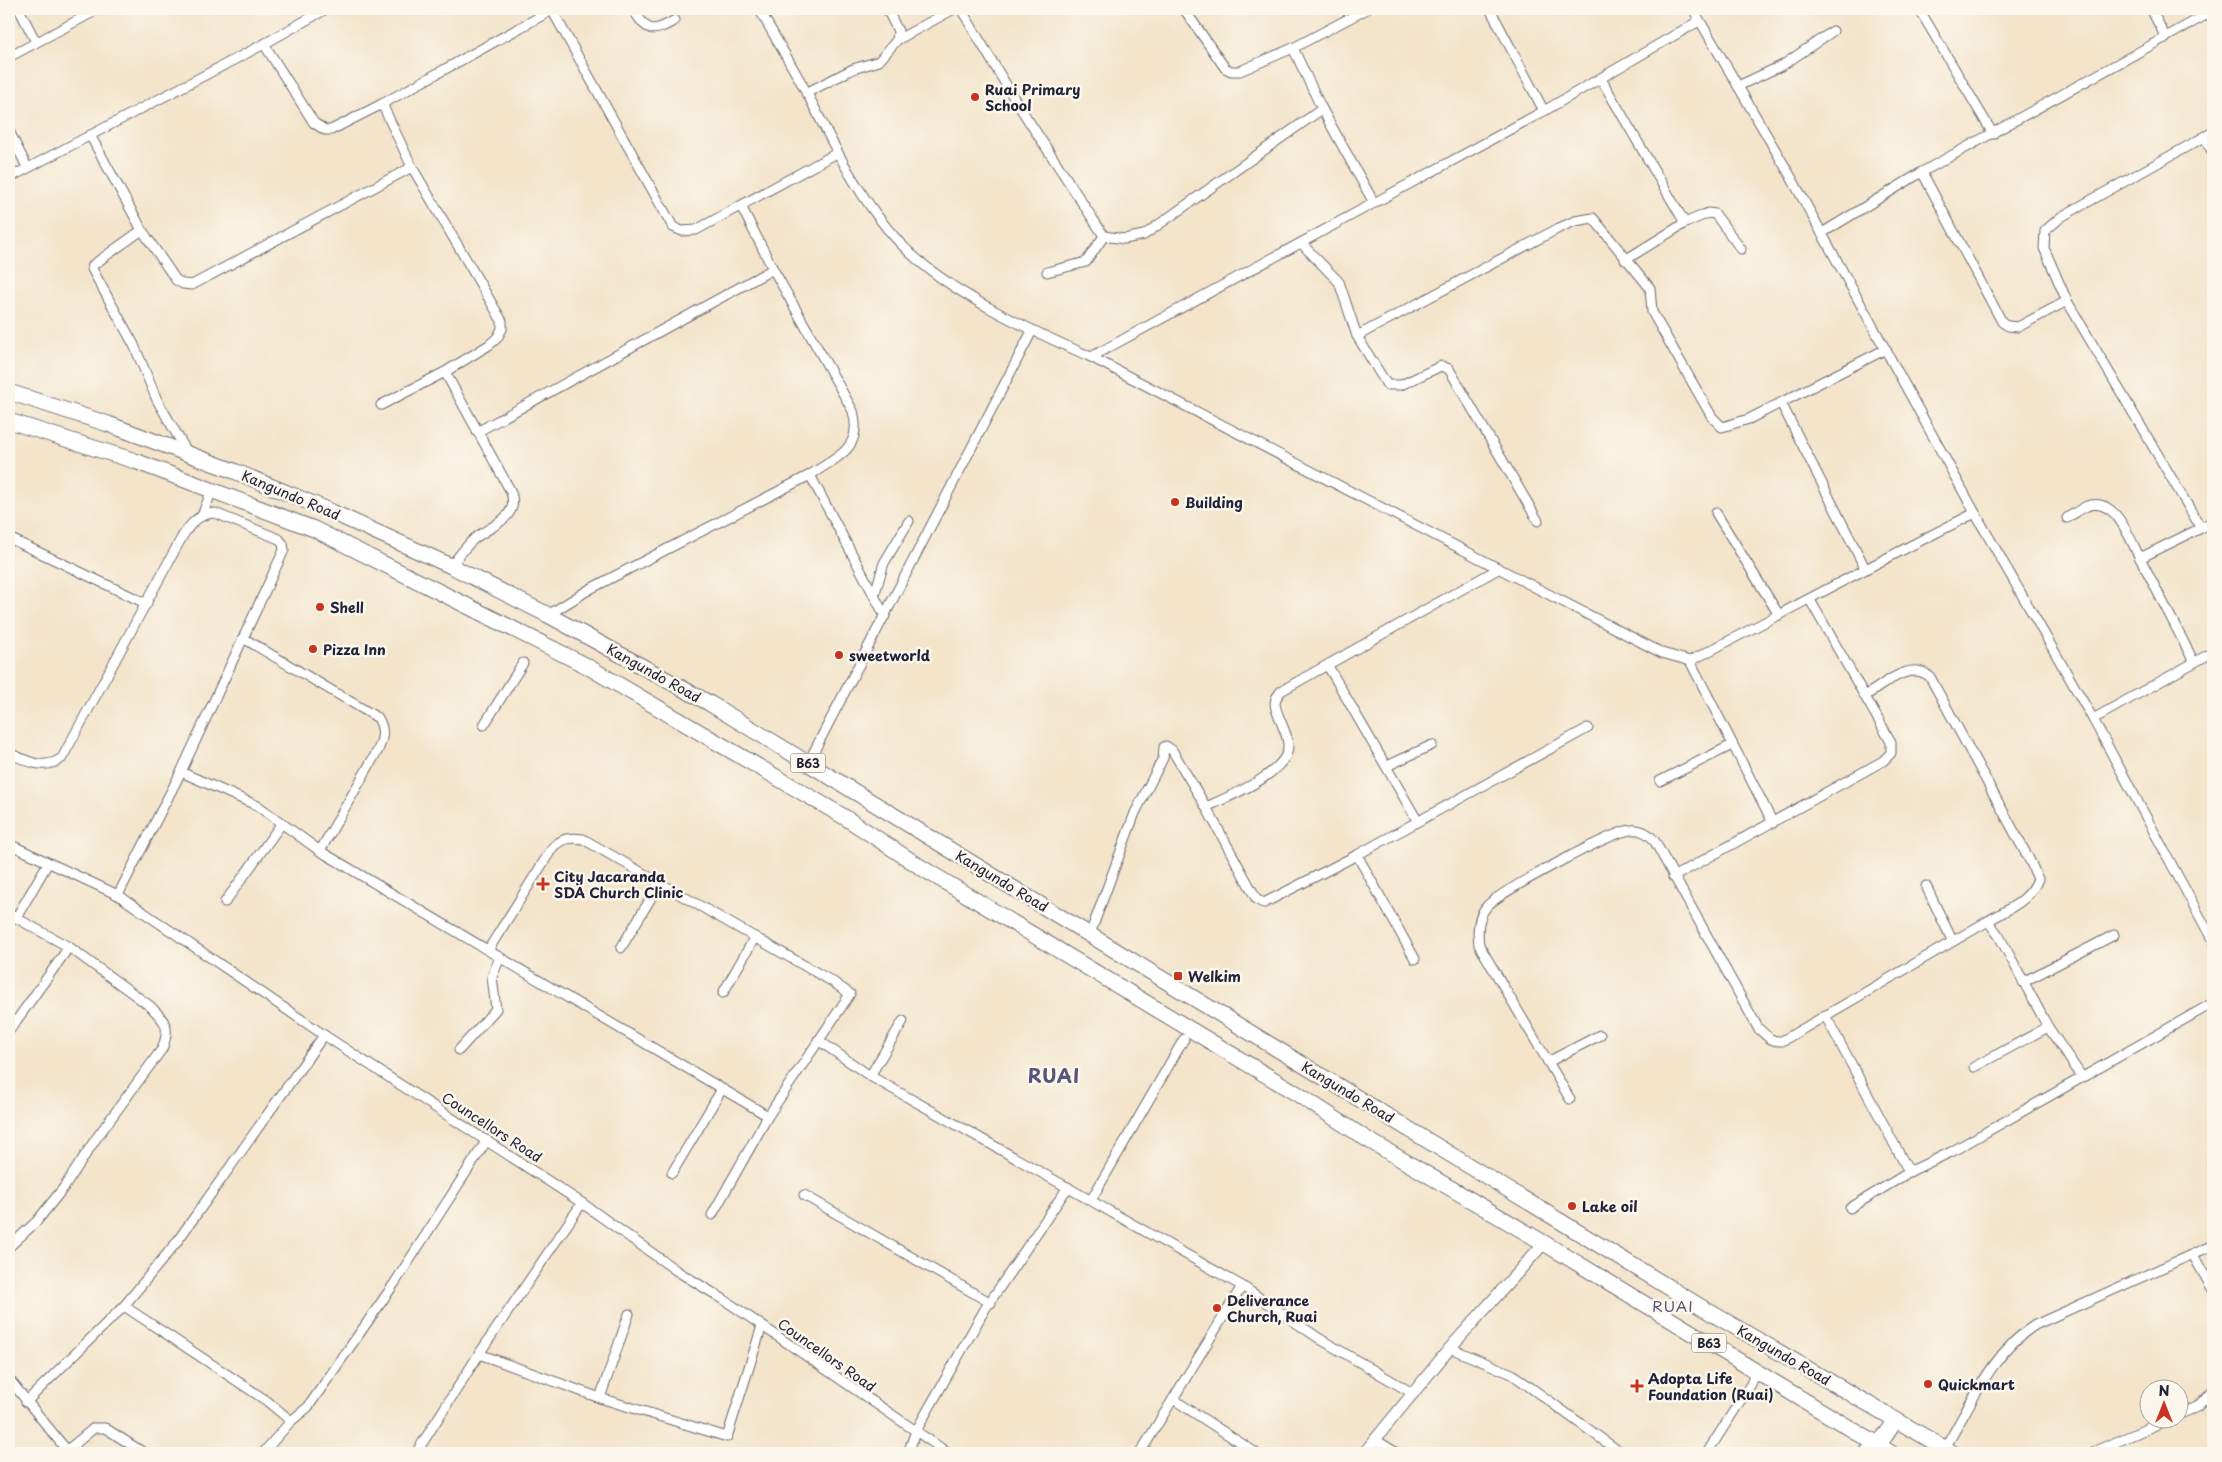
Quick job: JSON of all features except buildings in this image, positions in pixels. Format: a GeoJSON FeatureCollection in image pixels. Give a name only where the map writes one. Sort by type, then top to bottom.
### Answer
{"type":"FeatureCollection","features":[{"type":"Feature","properties":{"kind":"highway","name":"Kangundo Road"},"geometry":{"type":"LineString","coordinates":[[9,392],[108,424],[266,484],[323,508],[451,566],[548,615],[708,702],[1701,1307],[1949,1451]]}},
{"type":"Feature","properties":{"kind":"highway","name":"Kangundo Road"},"geometry":{"type":"LineString","coordinates":[[9,420],[135,461],[314,529],[586,665],[846,818],[922,868],[1296,1093],[1365,1138],[1756,1370],[1876,1449]]}},
{"type":"Feature","properties":{"kind":"highway"},"geometry":{"type":"LineString","coordinates":[[135,461],[138,436]]}},
{"type":"Feature","properties":{"kind":"highway"},"geometry":{"type":"LineString","coordinates":[[255,506],[266,484]]}},
{"type":"Feature","properties":{"kind":"highway"},"geometry":{"type":"LineString","coordinates":[[314,529],[323,508]]}},
{"type":"Feature","properties":{"kind":"highway"},"geometry":{"type":"LineString","coordinates":[[1876,1449],[1896,1420]]}},
{"type":"Feature","properties":{"kind":"street"},"geometry":{"type":"LineString","coordinates":[[19,9],[36,42]]}},
{"type":"Feature","properties":{"kind":"street"},"geometry":{"type":"LineString","coordinates":[[9,57],[99,9]]}},
{"type":"Feature","properties":{"kind":"street"},"geometry":{"type":"LineString","coordinates":[[9,178],[264,44],[326,9]]}},
{"type":"Feature","properties":{"kind":"street"},"geometry":{"type":"LineString","coordinates":[[632,9],[650,30],[659,30],[675,20]]}},
{"type":"Feature","properties":{"kind":"street"},"geometry":{"type":"LineString","coordinates":[[759,9],[806,92],[837,153],[870,205],[900,243],[924,264],[954,286],[1032,331],[1091,357],[1662,653],[1690,662],[1773,823]]}},
{"type":"Feature","properties":{"kind":"street"},"geometry":{"type":"LineString","coordinates":[[887,9],[898,31],[897,40]]}},
{"type":"Feature","properties":{"kind":"street"},"geometry":{"type":"LineString","coordinates":[[806,92],[853,69],[878,61],[897,40],[954,9]]}},
{"type":"Feature","properties":{"kind":"street"},"geometry":{"type":"LineString","coordinates":[[961,9],[1017,104],[1104,236],[1124,239],[1144,235],[1322,109]]}},
{"type":"Feature","properties":{"kind":"street"},"geometry":{"type":"LineString","coordinates":[[1184,9],[1221,64],[1231,71],[1240,71],[1293,48],[1367,9]]}},
{"type":"Feature","properties":{"kind":"street"},"geometry":{"type":"LineString","coordinates":[[1490,9],[1544,111]]}},
{"type":"Feature","properties":{"kind":"street"},"geometry":{"type":"LineString","coordinates":[[1693,9],[1822,233],[1975,513],[2093,719],[2213,942]]}},
{"type":"Feature","properties":{"kind":"street"},"geometry":{"type":"LineString","coordinates":[[1919,9],[1993,134]]}},
{"type":"Feature","properties":{"kind":"street"},"geometry":{"type":"LineString","coordinates":[[2151,9],[2166,38]]}},
{"type":"Feature","properties":{"kind":"street"},"geometry":{"type":"LineString","coordinates":[[264,44],[314,122],[319,127],[331,130],[553,10],[673,227],[682,231],[696,230],[837,153]]}},
{"type":"Feature","properties":{"kind":"street"},"geometry":{"type":"LineString","coordinates":[[1822,233],[1922,172],[2213,11]]}},
{"type":"Feature","properties":{"kind":"street"},"geometry":{"type":"LineString","coordinates":[[1091,357],[1544,111],[1699,20]]}},
{"type":"Feature","properties":{"kind":"street"},"geometry":{"type":"LineString","coordinates":[[1738,86],[1783,65],[1833,31]]}},
{"type":"Feature","properties":{"kind":"street"},"geometry":{"type":"LineString","coordinates":[[1293,48],[1322,109],[1374,203]]}},
{"type":"Feature","properties":{"kind":"street"},"geometry":{"type":"LineString","coordinates":[[1601,79],[1685,223]]}},
{"type":"Feature","properties":{"kind":"street"},"geometry":{"type":"LineString","coordinates":[[381,405],[446,372],[497,338],[502,329],[502,321],[412,167],[382,104]]}},
{"type":"Feature","properties":{"kind":"street"},"geometry":{"type":"LineString","coordinates":[[9,131],[27,167]]}},
{"type":"Feature","properties":{"kind":"street"},"geometry":{"type":"LineString","coordinates":[[2201,528],[2067,301],[2044,248],[2046,231],[2061,217],[2213,132]]}},
{"type":"Feature","properties":{"kind":"street"},"geometry":{"type":"LineString","coordinates":[[90,135],[142,230],[176,280],[183,284],[192,285],[412,167]]}},
{"type":"Feature","properties":{"kind":"street"},"geometry":{"type":"LineString","coordinates":[[2204,137],[2213,153]]}},
{"type":"Feature","properties":{"kind":"street"},"geometry":{"type":"LineString","coordinates":[[1922,172],[2002,322],[2008,326],[2018,327],[2067,301]]}},
{"type":"Feature","properties":{"kind":"street"},"geometry":{"type":"LineString","coordinates":[[548,615],[590,589],[810,475],[844,452],[853,442],[857,431],[853,411],[773,269],[741,206]]}},
{"type":"Feature","properties":{"kind":"street"},"geometry":{"type":"LineString","coordinates":[[1625,260],[1685,223],[1708,213],[1715,214],[1741,249]]}},
{"type":"Feature","properties":{"kind":"street"},"geometry":{"type":"LineString","coordinates":[[1357,336],[1575,221],[1593,218],[1606,232],[1625,260],[1650,288],[1652,312],[1712,417],[1722,427],[1749,419],[1886,349]]}},
{"type":"Feature","properties":{"kind":"street"},"geometry":{"type":"LineString","coordinates":[[142,230],[94,265],[92,269],[134,345],[157,400],[189,455]]}},
{"type":"Feature","properties":{"kind":"street"},"geometry":{"type":"LineString","coordinates":[[1047,272],[1086,262],[1104,236]]}},
{"type":"Feature","properties":{"kind":"street"},"geometry":{"type":"LineString","coordinates":[[1301,243],[1338,282],[1357,336],[1387,385],[1400,385],[1441,366],[1449,369],[1538,521]]}},
{"type":"Feature","properties":{"kind":"street"},"geometry":{"type":"LineString","coordinates":[[477,432],[773,269]]}},
{"type":"Feature","properties":{"kind":"street"},"geometry":{"type":"LineString","coordinates":[[808,763],[1032,331]]}},
{"type":"Feature","properties":{"kind":"street"},"geometry":{"type":"LineString","coordinates":[[446,372],[510,490],[513,506],[510,514],[475,538],[451,566]]}},
{"type":"Feature","properties":{"kind":"street"},"geometry":{"type":"LineString","coordinates":[[1780,403],[1865,568]]}},
{"type":"Feature","properties":{"kind":"street"},"geometry":{"type":"LineString","coordinates":[[810,475],[885,616]]}},
{"type":"Feature","properties":{"kind":"street"},"geometry":{"type":"LineString","coordinates":[[9,753],[34,764],[45,765],[55,763],[69,749],[103,680],[147,604],[186,530],[190,524],[204,513],[212,490]]}},
{"type":"Feature","properties":{"kind":"street"},"geometry":{"type":"LineString","coordinates":[[2067,518],[2087,506],[2097,504],[2105,505],[2114,511],[2194,662]]}},
{"type":"Feature","properties":{"kind":"street"},"geometry":{"type":"LineString","coordinates":[[118,895],[181,772],[282,556],[283,544],[279,539],[236,520],[215,513],[204,513]]}},
{"type":"Feature","properties":{"kind":"street"},"geometry":{"type":"LineString","coordinates":[[1716,513],[1779,615]]}},
{"type":"Feature","properties":{"kind":"street"},"geometry":{"type":"LineString","coordinates":[[1690,662],[1810,600],[1865,568],[1975,513]]}},
{"type":"Feature","properties":{"kind":"street"},"geometry":{"type":"LineString","coordinates":[[2140,558],[2201,528],[2213,520]]}},
{"type":"Feature","properties":{"kind":"street"},"geometry":{"type":"LineString","coordinates":[[874,596],[884,563],[909,521]]}},
{"type":"Feature","properties":{"kind":"street"},"geometry":{"type":"LineString","coordinates":[[9,538],[147,604]]}},
{"type":"Feature","properties":{"kind":"street"},"geometry":{"type":"LineString","coordinates":[[1206,807],[1245,788],[1274,770],[1283,762],[1288,752],[1288,744],[1276,710],[1276,698],[1281,691],[1498,569]]}},
{"type":"Feature","properties":{"kind":"street"},"geometry":{"type":"LineString","coordinates":[[1673,877],[1888,758],[1891,753],[1891,742],[1810,600]]}},
{"type":"Feature","properties":{"kind":"street"},"geometry":{"type":"LineString","coordinates":[[243,638],[378,718],[382,726],[383,737],[378,750],[320,851]]}},
{"type":"Feature","properties":{"kind":"street"},"geometry":{"type":"LineString","coordinates":[[2093,719],[2213,652]]}},
{"type":"Feature","properties":{"kind":"street"},"geometry":{"type":"LineString","coordinates":[[484,725],[523,663]]}},
{"type":"Feature","properties":{"kind":"street"},"geometry":{"type":"LineString","coordinates":[[1328,666],[1417,820]]}},
{"type":"Feature","properties":{"kind":"street"},"geometry":{"type":"LineString","coordinates":[[1570,1099],[1479,945],[1477,929],[1482,914],[1488,906],[1555,865],[1613,835],[1630,830],[1641,830],[1654,840],[1758,1028],[1775,1042],[1782,1041],[1952,940],[1988,921],[2025,898],[2034,890],[2038,879],[2030,860],[1930,677],[1924,671],[1913,669],[1865,696]]}},
{"type":"Feature","properties":{"kind":"street"},"geometry":{"type":"LineString","coordinates":[[1090,934],[1135,813],[1164,758],[1164,747],[1166,746],[1172,750],[1206,807],[1257,900],[1262,902],[1357,855],[1417,820],[1588,728]]}},
{"type":"Feature","properties":{"kind":"street"},"geometry":{"type":"LineString","coordinates":[[1387,766],[1432,745]]}},
{"type":"Feature","properties":{"kind":"street"},"geometry":{"type":"LineString","coordinates":[[1660,781],[1732,745]]}},
{"type":"Feature","properties":{"kind":"street"},"geometry":{"type":"LineString","coordinates":[[181,772],[258,806],[320,851],[768,1116]]}},
{"type":"Feature","properties":{"kind":"street"},"geometry":{"type":"LineString","coordinates":[[226,902],[282,823]]}},
{"type":"Feature","properties":{"kind":"street"},"geometry":{"type":"LineString","coordinates":[[488,950],[553,847],[561,840],[571,837],[584,839],[850,994],[768,1116],[712,1215]]}},
{"type":"Feature","properties":{"kind":"street","name":"Councellors Road"},"geometry":{"type":"LineString","coordinates":[[9,844],[118,895],[324,1035],[582,1203],[677,1271],[762,1326],[948,1453]]}},
{"type":"Feature","properties":{"kind":"street"},"geometry":{"type":"LineString","coordinates":[[1357,855],[1415,959]]}},
{"type":"Feature","properties":{"kind":"street"},"geometry":{"type":"LineString","coordinates":[[9,1247],[37,1221],[65,1186],[95,1140],[162,1049],[168,1035],[167,1027],[162,1018],[150,1006],[69,947],[13,916],[48,863]]}},
{"type":"Feature","properties":{"kind":"street"},"geometry":{"type":"LineString","coordinates":[[621,948],[660,883]]}},
{"type":"Feature","properties":{"kind":"street"},"geometry":{"type":"LineString","coordinates":[[1926,886],[1952,940]]}},
{"type":"Feature","properties":{"kind":"street"},"geometry":{"type":"LineString","coordinates":[[1988,921],[1999,936],[2048,1027],[2082,1077]]}},
{"type":"Feature","properties":{"kind":"street"},"geometry":{"type":"LineString","coordinates":[[2023,982],[2114,935]]}},
{"type":"Feature","properties":{"kind":"street"},"geometry":{"type":"LineString","coordinates":[[723,993],[755,937]]}},
{"type":"Feature","properties":{"kind":"street"},"geometry":{"type":"LineString","coordinates":[[9,1031],[69,947]]}},
{"type":"Feature","properties":{"kind":"street"},"geometry":{"type":"LineString","coordinates":[[459,1050],[496,1009],[492,977],[500,957]]}},
{"type":"Feature","properties":{"kind":"street"},"geometry":{"type":"LineString","coordinates":[[1850,1208],[1913,1170],[1951,1152],[2213,1002]]}},
{"type":"Feature","properties":{"kind":"street"},"geometry":{"type":"LineString","coordinates":[[1825,1015],[1907,1168],[1913,1170]]}},
{"type":"Feature","properties":{"kind":"street"},"geometry":{"type":"LineString","coordinates":[[870,1076],[903,1021]]}},
{"type":"Feature","properties":{"kind":"street"},"geometry":{"type":"LineString","coordinates":[[1974,1067],[2048,1027]]}},
{"type":"Feature","properties":{"kind":"street"},"geometry":{"type":"LineString","coordinates":[[26,1402],[124,1306],[176,1243],[324,1035]]}},
{"type":"Feature","properties":{"kind":"street"},"geometry":{"type":"LineString","coordinates":[[1548,1062],[1600,1035]]}},
{"type":"Feature","properties":{"kind":"street"},"geometry":{"type":"LineString","coordinates":[[1091,1200],[1184,1039]]}},
{"type":"Feature","properties":{"kind":"street"},"geometry":{"type":"LineString","coordinates":[[818,1040],[870,1076],[1242,1286],[1320,1339],[1414,1394]]}},
{"type":"Feature","properties":{"kind":"street"},"geometry":{"type":"LineString","coordinates":[[672,1173],[722,1089]]}},
{"type":"Feature","properties":{"kind":"street"},"geometry":{"type":"LineString","coordinates":[[263,1453],[291,1421],[308,1407],[394,1284],[487,1140]]}},
{"type":"Feature","properties":{"kind":"street"},"geometry":{"type":"LineString","coordinates":[[908,1453],[916,1431],[985,1309],[1068,1187]]}},
{"type":"Feature","properties":{"kind":"street"},"geometry":{"type":"LineString","coordinates":[[804,1195],[990,1303]]}},
{"type":"Feature","properties":{"kind":"street"},"geometry":{"type":"LineString","coordinates":[[416,1453],[479,1354],[582,1203]]}},
{"type":"Feature","properties":{"kind":"street"},"geometry":{"type":"LineString","coordinates":[[1364,1453],[1450,1348],[1544,1243]]}},
{"type":"Feature","properties":{"kind":"street"},"geometry":{"type":"LineString","coordinates":[[1949,1451],[1994,1364],[2004,1350],[2024,1332],[2035,1325],[2213,1245]]}},
{"type":"Feature","properties":{"kind":"street"},"geometry":{"type":"LineString","coordinates":[[2193,1255],[2213,1290]]}},
{"type":"Feature","properties":{"kind":"street"},"geometry":{"type":"LineString","coordinates":[[1140,1453],[1242,1286]]}},
{"type":"Feature","properties":{"kind":"street"},"geometry":{"type":"LineString","coordinates":[[124,1306],[267,1401],[291,1421]]}},
{"type":"Feature","properties":{"kind":"street"},"geometry":{"type":"LineString","coordinates":[[600,1398],[628,1314]]}},
{"type":"Feature","properties":{"kind":"street"},"geometry":{"type":"LineString","coordinates":[[479,1354],[600,1398],[727,1437],[762,1326]]}},
{"type":"Feature","properties":{"kind":"street"},"geometry":{"type":"LineString","coordinates":[[1450,1348],[1512,1374],[1621,1453]]}},
{"type":"Feature","properties":{"kind":"street"},"geometry":{"type":"LineString","coordinates":[[1708,1453],[1750,1384],[1756,1370]]}},
{"type":"Feature","properties":{"kind":"street"},"geometry":{"type":"LineString","coordinates":[[9,1379],[67,1453],[94,1428],[100,1427],[105,1428],[144,1453]]}},
{"type":"Feature","properties":{"kind":"street"},"geometry":{"type":"LineString","coordinates":[[2190,1410],[2197,1407],[2213,1390]]}},
{"type":"Feature","properties":{"kind":"street"},"geometry":{"type":"LineString","coordinates":[[1173,1399],[1256,1453]]}},
{"type":"Feature","properties":{"kind":"street"},"geometry":{"type":"LineString","coordinates":[[2093,1452],[2145,1430]]}},
{"type":"Feature","properties":{"kind":"street"},"geometry":{"type":"LineString","coordinates":[[1374,1439],[1397,1453]]}},
{"type":"Feature","properties":{"kind":"place","name":"Ruai Primary School"},"geometry":{"type":"Point","coordinates":[975,97]}},
{"type":"Feature","properties":{"kind":"place","name":"Building"},"geometry":{"type":"Point","coordinates":[1175,502]}},
{"type":"Feature","properties":{"kind":"place","name":"Shell"},"geometry":{"type":"Point","coordinates":[320,607]}},
{"type":"Feature","properties":{"kind":"place","name":"Pizza Inn"},"geometry":{"type":"Point","coordinates":[313,649]}},
{"type":"Feature","properties":{"kind":"place","name":"sweetworld"},"geometry":{"type":"Point","coordinates":[839,655]}},
{"type":"Feature","properties":{"kind":"place","name":"City Jacaranda SDA Church Clinic"},"geometry":{"type":"Point","coordinates":[543,884]}},
{"type":"Feature","properties":{"kind":"place","name":"Welkim"},"geometry":{"type":"Point","coordinates":[1178,976]}},
{"type":"Feature","properties":{"kind":"place","name":"Lake oil"},"geometry":{"type":"Point","coordinates":[1572,1206]}},
{"type":"Feature","properties":{"kind":"place","name":"Deliverance Church, Ruai"},"geometry":{"type":"Point","coordinates":[1217,1308]}},
{"type":"Feature","properties":{"kind":"place","name":"Quickmart"},"geometry":{"type":"Point","coordinates":[1928,1384]}},
{"type":"Feature","properties":{"kind":"place","name":"Adopta Life Foundation (Ruai)"},"geometry":{"type":"Point","coordinates":[1637,1386]}},
{"type":"Feature","properties":{"kind":"district","name":"RUAI"},"geometry":{"type":"Point","coordinates":[1054,1075]}},
{"type":"Feature","properties":{"kind":"district","name":"RUAI"},"geometry":{"type":"Point","coordinates":[1673,1305]}}]}
